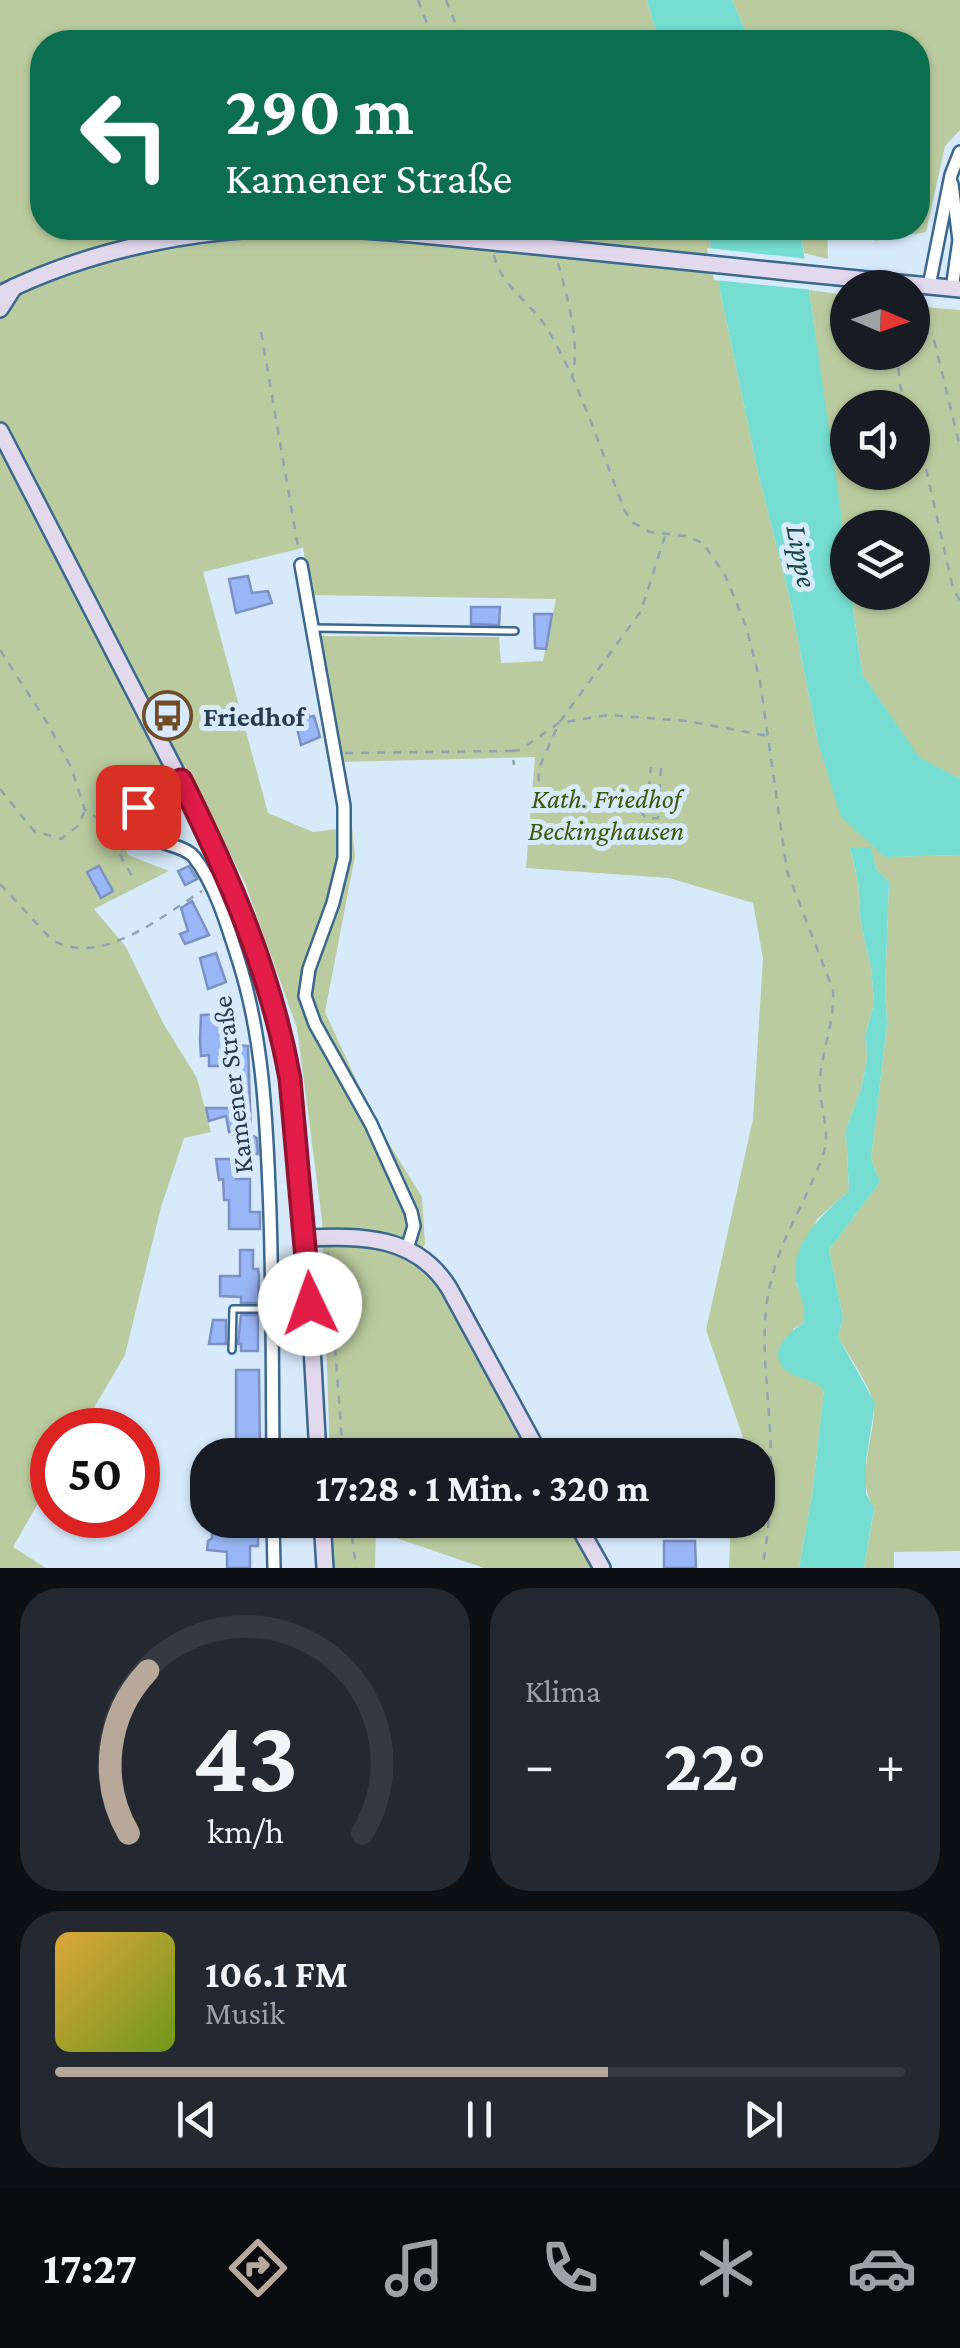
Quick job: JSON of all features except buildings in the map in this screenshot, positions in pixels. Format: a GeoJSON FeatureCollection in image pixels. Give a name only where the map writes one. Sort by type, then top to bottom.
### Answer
{"type":"FeatureCollection","features":[{"type":"Feature","properties":{"kind":"main road"},"geometry":{"type":"LineString","coordinates":[[0,309],[7,290],[65,266],[174,240]]}},
{"type":"Feature","properties":{"kind":"main road"},"geometry":{"type":"LineString","coordinates":[[469,240],[830,276]]}},
{"type":"Feature","properties":{"kind":"main road"},"geometry":{"type":"LineString","coordinates":[[930,286],[956,289]]}},
{"type":"Feature","properties":{"kind":"main road","name":"Kamener Straße"},"geometry":{"type":"LineString","coordinates":[[0,431],[181,780],[232,888],[259,959],[284,1043],[295,1114],[317,1438]]}},
{"type":"Feature","properties":{"kind":"main road"},"geometry":{"type":"LineString","coordinates":[[306,1238],[377,1240],[407,1249],[432,1264],[531,1438]]}},
{"type":"Feature","properties":{"kind":"main road"},"geometry":{"type":"LineString","coordinates":[[323,1538],[325,1568]]}},
{"type":"Feature","properties":{"kind":"main road"},"geometry":{"type":"LineString","coordinates":[[585,1538],[602,1568]]}},
{"type":"Feature","properties":{"kind":"street"},"geometry":{"type":"LineString","coordinates":[[930,281],[950,175],[960,152]]}},
{"type":"Feature","properties":{"kind":"street"},"geometry":{"type":"LineString","coordinates":[[950,175],[960,241],[956,289]]}},
{"type":"Feature","properties":{"kind":"street"},"geometry":{"type":"LineString","coordinates":[[301,565],[344,806],[344,858],[334,903],[308,970],[306,996],[315,1024],[371,1124],[411,1212],[414,1226],[407,1249]]}},
{"type":"Feature","properties":{"kind":"street","name":"Kamener Straße"},"geometry":{"type":"LineString","coordinates":[[181,780],[145,798],[135,818],[146,836],[192,854],[210,886],[244,976],[257,1042],[267,1140],[272,1438]]}},
{"type":"Feature","properties":{"kind":"street"},"geometry":{"type":"LineString","coordinates":[[273,1538],[274,1568]]}},
{"type":"Feature","properties":{"kind":"lane"},"geometry":{"type":"LineString","coordinates":[[311,628],[516,632]]}},
{"type":"Feature","properties":{"kind":"lane"},"geometry":{"type":"LineString","coordinates":[[232,1350],[232,1310],[271,1310]]}},
{"type":"Feature","properties":{"kind":"path"},"geometry":{"type":"LineString","coordinates":[[418,0],[429,30]]}},
{"type":"Feature","properties":{"kind":"path"},"geometry":{"type":"LineString","coordinates":[[446,0],[458,30]]}},
{"type":"Feature","properties":{"kind":"path"},"geometry":{"type":"LineString","coordinates":[[490,242],[498,271],[547,327],[632,522],[650,532],[685,536],[703,543],[725,575],[756,658],[787,871],[833,990],[834,1009],[820,1082],[827,1128],[825,1151],[785,1233],[766,1309],[764,1354],[771,1507],[762,1568]]}},
{"type":"Feature","properties":{"kind":"path"},"geometry":{"type":"LineString","coordinates":[[557,259],[567,296],[575,361],[572,379]]}},
{"type":"Feature","properties":{"kind":"path"},"geometry":{"type":"LineString","coordinates":[[261,332],[301,565]]}},
{"type":"Feature","properties":{"kind":"path"},"geometry":{"type":"LineString","coordinates":[[930,336],[960,446]]}},
{"type":"Feature","properties":{"kind":"path"},"geometry":{"type":"LineString","coordinates":[[930,486],[953,588],[960,602]]}},
{"type":"Feature","properties":{"kind":"path"},"geometry":{"type":"LineString","coordinates":[[661,768],[658,818],[648,818],[642,812],[538,799],[539,768],[559,723],[641,610],[666,534]]}},
{"type":"Feature","properties":{"kind":"path"},"geometry":{"type":"LineString","coordinates":[[0,650],[71,766],[85,810],[101,821],[133,878]]}},
{"type":"Feature","properties":{"kind":"path"},"geometry":{"type":"LineString","coordinates":[[334,754],[520,750],[559,723],[608,716],[687,721],[768,736]]}},
{"type":"Feature","properties":{"kind":"path"},"geometry":{"type":"LineString","coordinates":[[512,751],[514,765]]}},
{"type":"Feature","properties":{"kind":"path"},"geometry":{"type":"LineString","coordinates":[[642,812],[647,805],[651,767]]}},
{"type":"Feature","properties":{"kind":"path"},"geometry":{"type":"LineString","coordinates":[[0,790],[34,831],[62,839],[79,824],[85,810]]}},
{"type":"Feature","properties":{"kind":"path"},"geometry":{"type":"LineString","coordinates":[[647,805],[659,804]]}},
{"type":"Feature","properties":{"kind":"path"},"geometry":{"type":"LineString","coordinates":[[0,884],[52,940],[78,948],[111,944],[210,886]]}},
{"type":"Feature","properties":{"kind":"path"},"geometry":{"type":"LineString","coordinates":[[326,1237],[342,1438]]}},
{"type":"Feature","properties":{"kind":"path"},"geometry":{"type":"LineString","coordinates":[[284,1339],[290,1291],[296,1290]]}},
{"type":"Feature","properties":{"kind":"path"},"geometry":{"type":"LineString","coordinates":[[352,1538],[356,1568]]}},
{"type":"Feature","properties":{"kind":"green space","name":"Kath. Friedhof Beckinghausen"},"geometry":{"type":"Polygon","coordinates":[[[0,0],[647,0],[656,30],[30,30],[30,240],[710,240],[818,742],[885,857],[960,855],[960,1551],[894,1552],[894,1568],[864,1568],[874,1509],[866,1472],[874,1407],[865,1382],[838,1337],[843,1317],[829,1250],[880,1182],[871,1159],[887,1024],[889,882],[876,869],[871,848],[850,849],[874,1003],[866,1033],[867,1061],[861,1089],[846,1130],[849,1191],[817,1219],[796,1283],[806,1311],[803,1324],[793,1329],[790,1373],[815,1381],[824,1390],[799,1568],[729,1568],[730,1539],[727,1538],[775,1538],[775,1438],[743,1438],[706,1330],[753,1119],[763,958],[753,903],[669,878],[526,868],[535,757],[339,762],[318,636],[499,637],[501,663],[543,661],[556,599],[311,595],[303,548],[203,572],[268,813],[313,832],[352,827],[355,856],[325,1012],[375,1121],[422,1197],[425,1244],[418,1255],[432,1264],[530,1438],[329,1438],[322,1220],[297,1028],[245,883],[185,766],[113,811],[128,855],[169,871],[94,909],[126,947],[163,1023],[197,1078],[211,1132],[184,1138],[161,1207],[125,1355],[94,1408],[30,1408],[30,1517],[13,1547],[46,1568],[0,1568],[0,0]]]}},
{"type":"Feature","properties":{"kind":"green space"},"geometry":{"type":"Polygon","coordinates":[[[732,0],[960,0],[960,130],[945,146],[930,214],[930,30],[745,30],[732,0]]]}},
{"type":"Feature","properties":{"kind":"green space"},"geometry":{"type":"Polygon","coordinates":[[[802,240],[827,240],[828,259],[804,253],[802,240]]]}},
{"type":"Feature","properties":{"kind":"green space"},"geometry":{"type":"Polygon","coordinates":[[[809,290],[830,293],[830,370],[930,370],[930,307],[960,310],[960,779],[919,758],[862,674],[853,610],[930,610],[930,510],[839,510],[837,490],[930,490],[930,390],[830,390],[830,442],[809,290]]]}},
{"type":"Feature","properties":{"kind":"green space"},"geometry":{"type":"Polygon","coordinates":[[[330,1538],[376,1538],[375,1568],[331,1568],[330,1538]]]}},
{"type":"Feature","properties":{"kind":"green space"},"geometry":{"type":"Polygon","coordinates":[[[396,1538],[584,1538],[600,1568],[484,1568],[396,1538]]]}},
{"type":"Feature","properties":{"kind":"water"},"geometry":{"type":"Polygon","coordinates":[[[647,0],[732,0],[745,30],[656,30],[647,0]]]}},
{"type":"Feature","properties":{"kind":"water","name":"Lippe"},"geometry":{"type":"Polygon","coordinates":[[[710,240],[802,240],[830,436],[830,490],[838,490],[840,510],[830,510],[830,610],[853,610],[862,674],[919,757],[960,779],[960,855],[885,857],[841,817],[818,742],[790,599],[758,472],[710,240]]]}},
{"type":"Feature","properties":{"kind":"water"},"geometry":{"type":"Polygon","coordinates":[[[871,847],[876,869],[889,882],[887,1024],[871,1159],[880,1182],[829,1250],[843,1317],[838,1337],[875,1403],[866,1461],[866,1494],[874,1508],[864,1568],[799,1568],[824,1390],[787,1371],[778,1358],[785,1338],[803,1324],[804,1308],[795,1271],[802,1244],[819,1220],[849,1191],[846,1130],[861,1089],[867,1061],[866,1033],[874,1003],[850,848],[871,847]]]}},
{"type":"Feature","properties":{"kind":"pier"},"geometry":{"type":"Polygon","coordinates":[[[707,248],[809,259],[814,290],[714,280],[707,248]]]}},
{"type":"Feature","properties":{"kind":"place","name":"Friedhof"},"geometry":{"type":"Point","coordinates":[168,716]}},
{"type":"Feature","properties":{"kind":"route"},"geometry":{"type":"LineString","coordinates":[[138,807],[145,798],[181,780],[224,868],[254,944],[284,1043],[290,1079],[310,1304]]}}]}
